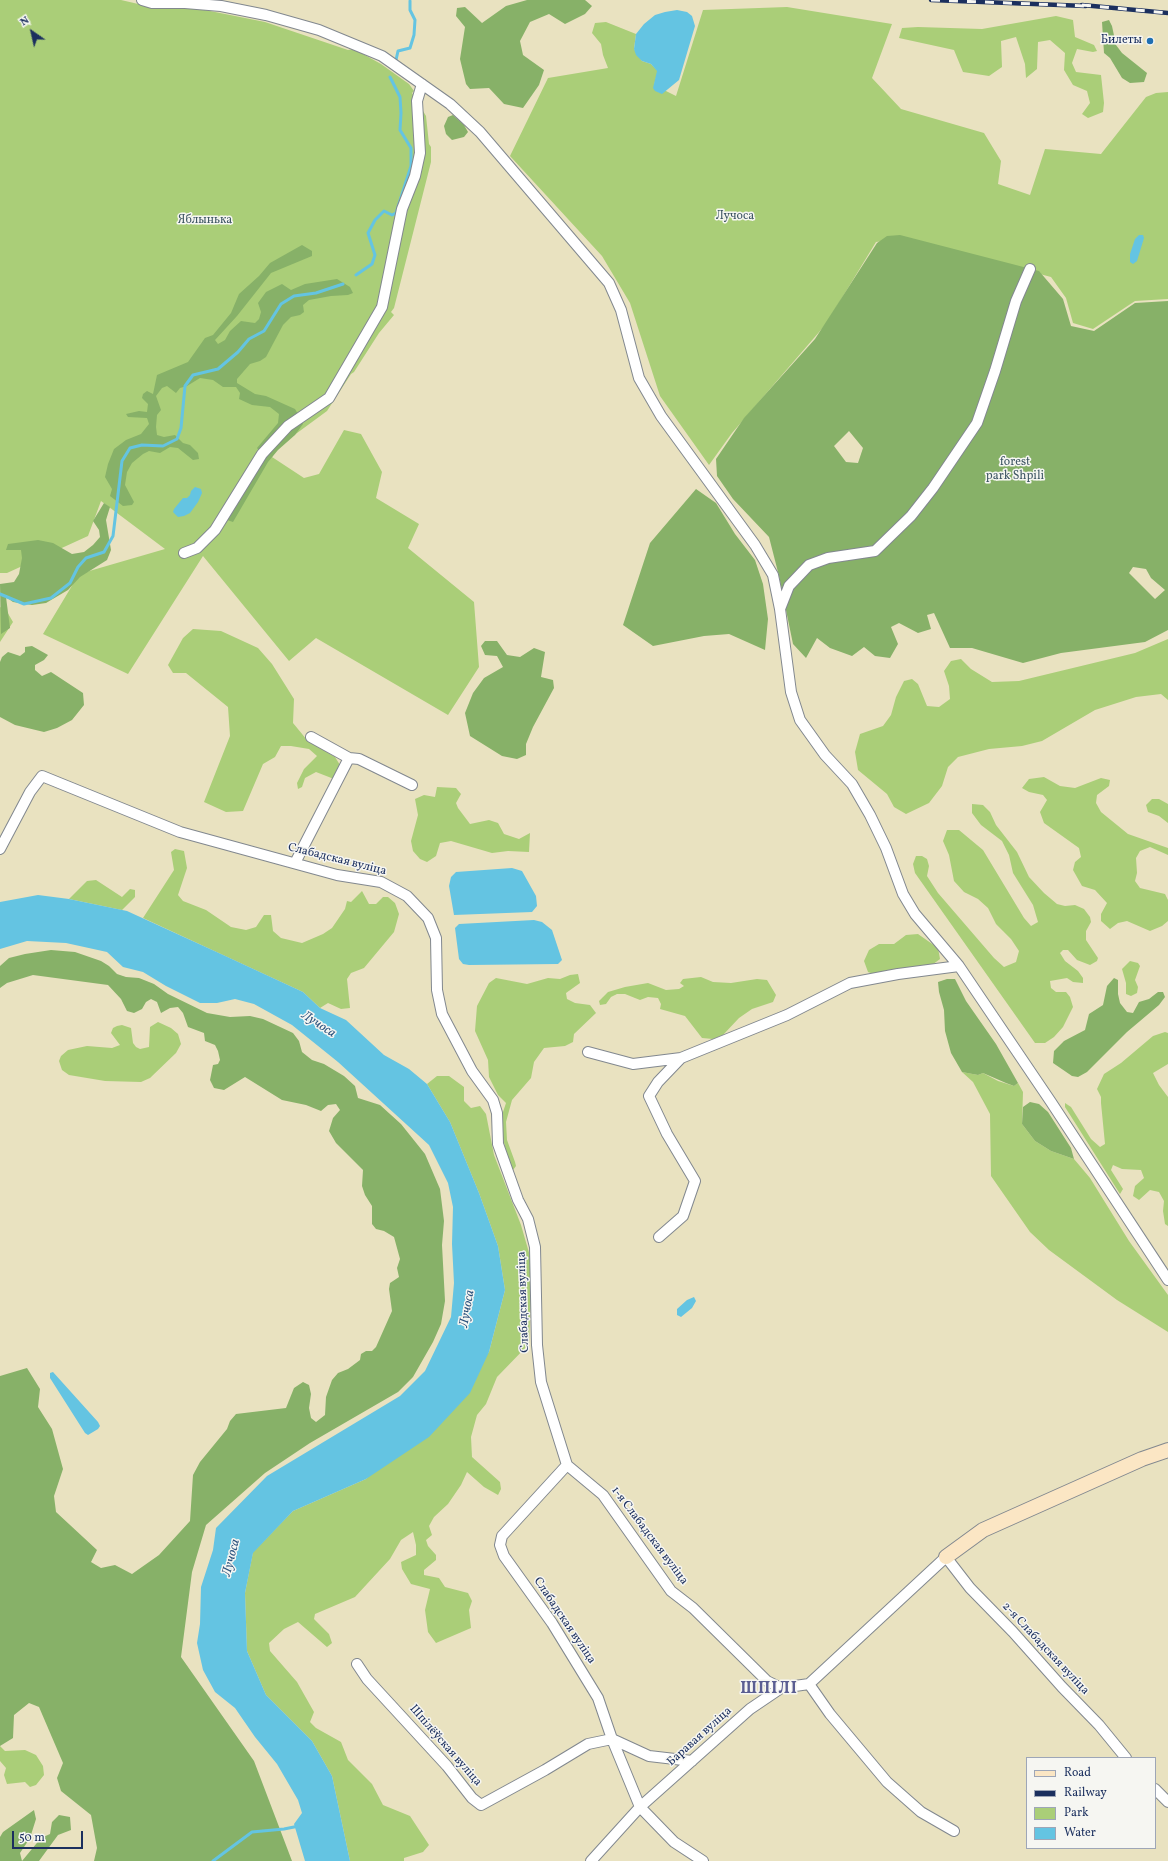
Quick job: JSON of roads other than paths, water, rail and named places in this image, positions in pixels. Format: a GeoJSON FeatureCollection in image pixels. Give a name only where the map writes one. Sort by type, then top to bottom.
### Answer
{"type":"FeatureCollection","features":[{"type":"Feature","properties":{"kind":"street"},"geometry":{"type":"LineString","coordinates":[[142,0],[152,3],[185,3],[221,6],[266,15],[319,30],[382,56],[450,104],[480,132],[610,283],[621,310],[639,378],[661,416],[755,545],[773,575],[780,609],[791,692],[800,720],[825,755],[852,784],[874,822],[903,894],[915,914],[959,966],[1052,1102],[1168,1280]]}},
{"type":"Feature","properties":{"kind":"street"},"geometry":{"type":"LineString","coordinates":[[184,553],[197,548],[215,530],[262,454],[288,426],[329,398],[382,308],[402,209],[414,176],[420,153],[417,101],[422,84]]}},
{"type":"Feature","properties":{"kind":"street"},"geometry":{"type":"LineString","coordinates":[[780,609],[789,586],[809,565],[828,558],[875,551],[911,516],[933,488],[977,422],[995,371],[1016,301],[1030,269]]}},
{"type":"Feature","properties":{"kind":"street"},"geometry":{"type":"LineString","coordinates":[[311,737],[349,758],[359,759],[412,785]]}},
{"type":"Feature","properties":{"kind":"street"},"geometry":{"type":"LineString","coordinates":[[295,863],[349,758]]}},
{"type":"Feature","properties":{"kind":"street","name":"Слабадская вуліца"},"geometry":{"type":"LineString","coordinates":[[0,849],[30,792],[42,776],[180,832],[337,875],[381,882],[406,896],[428,918],[436,938],[437,990],[442,1014],[472,1071],[493,1100],[497,1113],[498,1144],[518,1200],[528,1219],[535,1247],[537,1345],[541,1382],[567,1465],[502,1536],[500,1545],[504,1556],[552,1623],[598,1698],[612,1740],[640,1807],[674,1842],[703,1861]]}},
{"type":"Feature","properties":{"kind":"street"},"geometry":{"type":"LineString","coordinates":[[588,1052],[633,1064],[681,1058],[787,1015],[850,983],[898,974],[959,966]]}},
{"type":"Feature","properties":{"kind":"street"},"geometry":{"type":"LineString","coordinates":[[659,1238],[683,1216],[695,1180],[667,1134],[649,1096],[658,1082],[681,1058]]}},
{"type":"Feature","properties":{"kind":"street"},"geometry":{"type":"LineString","coordinates":[[954,1831],[921,1812],[887,1782],[830,1714],[808,1684],[946,1557],[984,1530],[1142,1459],[1168,1450]]}},
{"type":"Feature","properties":{"kind":"street","name":"1-я Слабадская вуліца"},"geometry":{"type":"LineString","coordinates":[[567,1465],[603,1495],[671,1591],[693,1608],[767,1681],[780,1688]]}},
{"type":"Feature","properties":{"kind":"street","name":"2-я Слабадская вуліца"},"geometry":{"type":"LineString","coordinates":[[946,1557],[970,1588],[1099,1725],[1125,1757]]}},
{"type":"Feature","properties":{"kind":"street","name":"Шпілёўская вуліца"},"geometry":{"type":"LineString","coordinates":[[357,1664],[367,1679],[447,1766],[472,1798],[481,1805],[545,1770],[588,1744],[612,1740]]}},
{"type":"Feature","properties":{"kind":"street","name":"Баравая вуліца"},"geometry":{"type":"LineString","coordinates":[[591,1861],[640,1807],[750,1709],[780,1688],[808,1684]]}},
{"type":"Feature","properties":{"kind":"street"},"geometry":{"type":"LineString","coordinates":[[612,1740],[650,1756],[692,1761]]}},
{"type":"Feature","properties":{"kind":"street"},"geometry":{"type":"LineString","coordinates":[[1156,1790],[1168,1802]]}},
{"type":"Feature","properties":{"kind":"water"},"geometry":{"type":"Polygon","coordinates":[[[677,10],[687,12],[692,16],[695,26],[679,80],[662,94],[655,91],[653,88],[657,71],[651,64],[642,61],[636,55],[634,49],[636,34],[644,24],[655,15],[677,10]]]}},
{"type":"Feature","properties":{"kind":"water"},"geometry":{"type":"Polygon","coordinates":[[[1139,235],[1143,235],[1144,238],[1137,261],[1133,264],[1130,262],[1130,254],[1135,239],[1139,235]]]}},
{"type":"Feature","properties":{"kind":"water"},"geometry":{"type":"Polygon","coordinates":[[[195,487],[201,489],[202,493],[198,502],[190,513],[178,517],[173,512],[174,509],[183,498],[187,498],[190,495],[191,491],[195,487]]]}},
{"type":"Feature","properties":{"kind":"water"},"geometry":{"type":"Polygon","coordinates":[[[512,868],[522,871],[536,896],[537,906],[532,912],[454,915],[449,886],[451,877],[456,872],[512,868]]]}},
{"type":"Feature","properties":{"kind":"water","name":"Лучоса"},"geometry":{"type":"Polygon","coordinates":[[[38,895],[69,899],[127,911],[303,992],[320,1008],[346,1020],[384,1055],[409,1069],[427,1084],[450,1122],[479,1193],[498,1246],[505,1290],[489,1352],[470,1393],[429,1437],[366,1479],[293,1511],[253,1553],[245,1593],[247,1651],[266,1695],[312,1741],[332,1776],[350,1861],[305,1861],[294,1824],[302,1813],[298,1800],[277,1764],[255,1737],[235,1708],[215,1692],[203,1670],[197,1643],[200,1624],[201,1587],[213,1550],[216,1528],[267,1476],[400,1396],[425,1371],[451,1317],[454,1283],[452,1244],[453,1207],[448,1183],[429,1145],[338,1062],[292,1025],[254,1004],[235,999],[217,1003],[200,1003],[166,986],[143,972],[123,967],[107,952],[66,943],[27,941],[0,949],[0,902],[38,895]]]}},
{"type":"Feature","properties":{"kind":"water"},"geometry":{"type":"Polygon","coordinates":[[[534,920],[542,922],[552,930],[562,960],[558,964],[469,965],[463,964],[459,959],[455,928],[459,924],[534,920]]]}},
{"type":"Feature","properties":{"kind":"water"},"geometry":{"type":"Polygon","coordinates":[[[694,1297],[696,1301],[692,1308],[681,1317],[677,1315],[677,1309],[687,1300],[694,1297]]]}},
{"type":"Feature","properties":{"kind":"water"},"geometry":{"type":"Polygon","coordinates":[[[53,1372],[98,1422],[100,1426],[98,1429],[88,1435],[85,1433],[50,1378],[50,1373],[53,1372]]]}},
{"type":"Feature","properties":{"kind":"waterway"},"geometry":{"type":"LineString","coordinates":[[396,60],[398,51],[410,48],[414,35],[415,20],[410,10],[410,1]]}},
{"type":"Feature","properties":{"kind":"waterway"},"geometry":{"type":"LineString","coordinates":[[356,275],[372,264],[375,255],[368,233],[375,220],[384,211],[392,215],[396,213],[411,166],[411,148],[400,130],[400,97],[390,77]]}},
{"type":"Feature","properties":{"kind":"waterway"},"geometry":{"type":"LineString","coordinates":[[0,594],[24,604],[51,598],[70,583],[78,567],[86,558],[104,552],[113,536],[122,461],[130,448],[142,445],[163,446],[177,439],[181,428],[185,386],[193,375],[218,369],[238,352],[249,339],[264,331],[281,304],[294,296],[316,293],[343,284]]}},
{"type":"Feature","properties":{"kind":"waterway"},"geometry":{"type":"LineString","coordinates":[[213,1861],[252,1832],[299,1826]]}},
{"type":"Feature","properties":{"kind":"railway"},"geometry":{"type":"LineString","coordinates":[[931,0],[1086,6]]}},
{"type":"Feature","properties":{"kind":"railway"},"geometry":{"type":"LineString","coordinates":[[1082,5],[1168,13]]}},
{"type":"Feature","properties":{"kind":"place","name":"Билеты"},"geometry":{"type":"Point","coordinates":[1150,41]}},
{"type":"Feature","properties":{"kind":"district","name":"ШПІЛІ"},"geometry":{"type":"Point","coordinates":[769,1690]}},
{"type":"Feature","properties":{"kind":"park label","name":"Яблынька"},"geometry":{"type":"Point","coordinates":[205,221]}},
{"type":"Feature","properties":{"kind":"park label","name":"forest park Shpili"},"geometry":{"type":"Point","coordinates":[1015,470]}}]}
